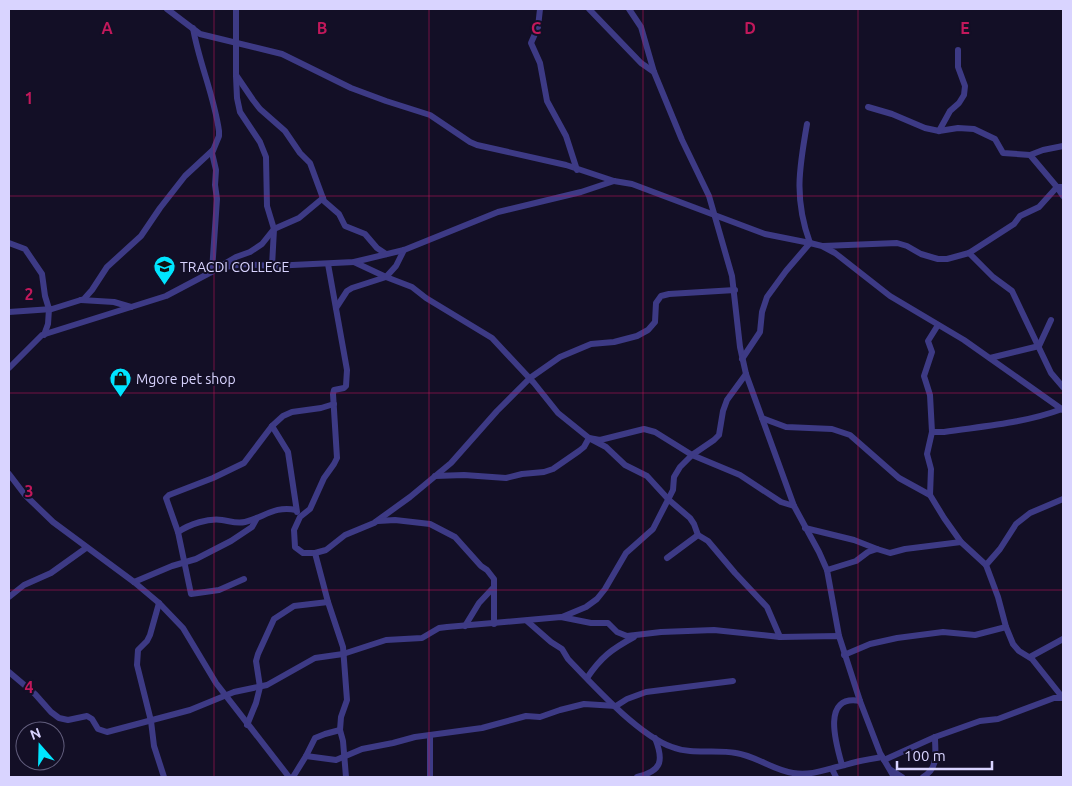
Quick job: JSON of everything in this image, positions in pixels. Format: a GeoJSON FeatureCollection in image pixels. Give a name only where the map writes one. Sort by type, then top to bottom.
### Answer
{"type":"FeatureCollection","features":[{"type":"Feature","properties":{"kind":"street"},"geometry":{"type":"LineString","coordinates":[[167,9],[200,34],[282,54],[350,88],[386,101],[423,111],[477,145],[528,155],[614,181],[632,184],[765,234],[822,246],[835,253],[890,296],[990,358],[1062,410]]}},
{"type":"Feature","properties":{"kind":"street"},"geometry":{"type":"LineString","coordinates":[[236,9],[237,98],[240,112],[260,142],[266,158],[267,201],[274,229],[272,266]]}},
{"type":"Feature","properties":{"kind":"street"},"geometry":{"type":"LineString","coordinates":[[540,9],[532,46],[540,63],[547,101],[566,136],[577,170]]}},
{"type":"Feature","properties":{"kind":"street"},"geometry":{"type":"LineString","coordinates":[[590,9],[640,63],[648,70],[654,72]]}},
{"type":"Feature","properties":{"kind":"street"},"geometry":{"type":"LineString","coordinates":[[629,9],[644,37],[654,72],[682,140],[709,196],[735,290],[742,359],[746,374],[794,506],[827,570],[844,655],[883,758],[894,777]]}},
{"type":"Feature","properties":{"kind":"street"},"geometry":{"type":"LineString","coordinates":[[81,300],[92,290],[107,267],[141,236],[160,208],[186,176],[212,150],[219,136],[213,96],[197,48],[193,28]]}},
{"type":"Feature","properties":{"kind":"street"},"geometry":{"type":"LineString","coordinates":[[939,131],[950,110],[959,103],[964,95],[965,86],[958,67],[958,50]]}},
{"type":"Feature","properties":{"kind":"street"},"geometry":{"type":"LineString","coordinates":[[236,75],[252,100],[289,134],[300,153],[310,163],[325,202],[340,214],[345,226],[365,234],[376,248],[386,254]]}},
{"type":"Feature","properties":{"kind":"street"},"geometry":{"type":"LineString","coordinates":[[868,107],[892,114],[925,128],[939,131],[958,128],[974,129],[995,139],[1003,153],[1030,155],[1063,146]]}},
{"type":"Feature","properties":{"kind":"street"},"geometry":{"type":"LineString","coordinates":[[807,124],[798,189],[803,224],[810,243]]}},
{"type":"Feature","properties":{"kind":"street"},"geometry":{"type":"LineString","coordinates":[[212,150],[216,170],[215,185],[217,199],[212,271]]}},
{"type":"Feature","properties":{"kind":"street"},"geometry":{"type":"LineString","coordinates":[[1030,155],[1060,187],[1063,196]]}},
{"type":"Feature","properties":{"kind":"street"},"geometry":{"type":"LineString","coordinates":[[219,268],[243,264],[272,266],[354,262],[404,250],[498,212],[581,192],[614,181]]}},
{"type":"Feature","properties":{"kind":"street"},"geometry":{"type":"LineString","coordinates":[[822,246],[902,244],[921,254],[943,260],[969,253],[1014,224],[1020,216],[1036,209],[1060,187]]}},
{"type":"Feature","properties":{"kind":"street"},"geometry":{"type":"LineString","coordinates":[[9,368],[44,335],[166,296],[236,257],[250,252],[262,244],[274,229],[299,218],[323,198]]}},
{"type":"Feature","properties":{"kind":"street"},"geometry":{"type":"LineString","coordinates":[[9,243],[24,249],[40,269],[49,309],[49,322],[44,335]]}},
{"type":"Feature","properties":{"kind":"street"},"geometry":{"type":"LineString","coordinates":[[742,359],[760,332],[762,312],[767,297],[810,243]]}},
{"type":"Feature","properties":{"kind":"street"},"geometry":{"type":"LineString","coordinates":[[336,308],[347,291],[386,277],[396,266],[404,250]]}},
{"type":"Feature","properties":{"kind":"street"},"geometry":{"type":"LineString","coordinates":[[969,253],[993,277],[1012,291],[1051,373],[1063,387]]}},
{"type":"Feature","properties":{"kind":"street"},"geometry":{"type":"LineString","coordinates":[[354,262],[412,287],[426,298],[492,338],[530,378],[558,413],[589,438],[606,447],[625,465],[647,476],[669,500],[690,518],[698,535],[708,541],[735,573],[767,606],[780,637]]}},
{"type":"Feature","properties":{"kind":"street"},"geometry":{"type":"LineString","coordinates":[[328,264],[347,370],[346,386],[334,390],[332,394],[337,458],[324,478],[310,509],[300,517],[294,530],[295,547],[303,553],[315,553],[326,550],[345,535],[376,522],[410,497],[451,463],[497,411],[530,378],[560,357],[591,344],[622,340],[648,330],[655,322],[656,303],[661,296],[735,290]]}},
{"type":"Feature","properties":{"kind":"street"},"geometry":{"type":"LineString","coordinates":[[9,312],[49,309],[81,300],[114,302],[131,306]]}},
{"type":"Feature","properties":{"kind":"street"},"geometry":{"type":"LineString","coordinates":[[1039,346],[1051,320]]}},
{"type":"Feature","properties":{"kind":"street"},"geometry":{"type":"LineString","coordinates":[[930,495],[931,469],[927,454],[932,432],[930,395],[924,376],[932,352],[928,341],[938,325]]}},
{"type":"Feature","properties":{"kind":"street"},"geometry":{"type":"LineString","coordinates":[[990,358],[1039,346]]}},
{"type":"Feature","properties":{"kind":"street"},"geometry":{"type":"LineString","coordinates":[[9,672],[59,718],[68,720],[88,716],[98,729],[105,732],[151,721],[207,704],[226,695],[260,687],[277,680],[315,658],[343,654],[386,640],[422,638],[439,628],[561,617],[586,607],[597,599],[605,589],[626,553],[653,529],[669,500],[673,490],[674,477],[680,467],[692,455],[719,435],[727,400],[746,374]]}},
{"type":"Feature","properties":{"kind":"street"},"geometry":{"type":"LineString","coordinates":[[244,579],[218,590],[191,594],[178,532],[166,498],[169,495],[213,478],[244,463],[272,426],[283,416],[292,412],[334,404]]}},
{"type":"Feature","properties":{"kind":"street"},"geometry":{"type":"LineString","coordinates":[[932,432],[944,432],[1042,417],[1062,410]]}},
{"type":"Feature","properties":{"kind":"street"},"geometry":{"type":"LineString","coordinates":[[762,418],[786,427],[832,429],[850,435],[899,478],[930,495],[961,542],[986,565],[998,597],[1006,628],[1016,648],[1030,657],[1063,698]]}},
{"type":"Feature","properties":{"kind":"street"},"geometry":{"type":"LineString","coordinates":[[272,426],[288,452],[293,476],[296,510],[300,517]]}},
{"type":"Feature","properties":{"kind":"street"},"geometry":{"type":"LineString","coordinates":[[589,438],[600,440],[644,429],[656,432],[692,455],[740,475],[781,502],[794,506]]}},
{"type":"Feature","properties":{"kind":"street"},"geometry":{"type":"LineString","coordinates":[[434,476],[464,475],[506,478],[544,472],[579,451],[584,447],[589,438]]}},
{"type":"Feature","properties":{"kind":"street"},"geometry":{"type":"LineString","coordinates":[[10,478],[53,522],[134,582],[159,603],[183,628],[216,683],[282,774],[288,777]]}},
{"type":"Feature","properties":{"kind":"street"},"geometry":{"type":"LineString","coordinates":[[986,565],[1000,550],[1016,524],[1030,513],[1063,499]]}},
{"type":"Feature","properties":{"kind":"street"},"geometry":{"type":"LineString","coordinates":[[178,532],[205,520],[237,523],[257,518],[273,511],[296,510]]}},
{"type":"Feature","properties":{"kind":"street"},"geometry":{"type":"LineString","coordinates":[[134,582],[196,559],[231,541],[252,528],[257,518]]}},
{"type":"Feature","properties":{"kind":"street"},"geometry":{"type":"LineString","coordinates":[[376,522],[395,520],[423,522],[434,524],[452,535],[494,579],[494,624]]}},
{"type":"Feature","properties":{"kind":"street"},"geometry":{"type":"LineString","coordinates":[[805,528],[854,540],[890,553],[905,549],[961,542]]}},
{"type":"Feature","properties":{"kind":"street"},"geometry":{"type":"LineString","coordinates":[[668,558],[698,535]]}},
{"type":"Feature","properties":{"kind":"street"},"geometry":{"type":"LineString","coordinates":[[9,597],[24,585],[50,573],[86,548]]}},
{"type":"Feature","properties":{"kind":"street"},"geometry":{"type":"LineString","coordinates":[[827,570],[856,561],[868,552],[877,549]]}},
{"type":"Feature","properties":{"kind":"street"},"geometry":{"type":"LineString","coordinates":[[315,553],[328,602],[343,647],[347,700],[341,717],[340,730],[346,777]]}},
{"type":"Feature","properties":{"kind":"street"},"geometry":{"type":"LineString","coordinates":[[465,626],[479,603],[493,588]]}},
{"type":"Feature","properties":{"kind":"street"},"geometry":{"type":"LineString","coordinates":[[247,725],[256,704],[260,687],[257,658],[274,619],[294,606],[328,602]]}},
{"type":"Feature","properties":{"kind":"street"},"geometry":{"type":"LineString","coordinates":[[159,603],[150,635],[138,650],[137,665],[151,721],[154,746],[164,777]]}},
{"type":"Feature","properties":{"kind":"street"},"geometry":{"type":"LineString","coordinates":[[561,617],[591,623],[608,623],[619,634],[627,636],[661,632],[714,630],[780,637],[839,636]]}},
{"type":"Feature","properties":{"kind":"street"},"geometry":{"type":"LineString","coordinates":[[527,621],[562,649],[568,659],[586,678],[636,724],[672,748],[699,752],[736,753],[791,773],[815,774],[842,765],[883,758],[980,721],[998,718],[1054,698],[1063,698]]}},
{"type":"Feature","properties":{"kind":"street"},"geometry":{"type":"LineString","coordinates":[[844,655],[870,644],[897,638],[943,632],[975,635],[1006,628]]}},
{"type":"Feature","properties":{"kind":"street"},"geometry":{"type":"LineString","coordinates":[[586,678],[598,662],[612,650],[635,636]]}},
{"type":"Feature","properties":{"kind":"street"},"geometry":{"type":"LineString","coordinates":[[1030,657],[1063,639]]}},
{"type":"Feature","properties":{"kind":"street"},"geometry":{"type":"LineString","coordinates":[[306,756],[336,760],[370,746],[482,728],[526,716],[540,717],[584,704],[616,706],[627,699],[646,692],[733,681]]}},
{"type":"Feature","properties":{"kind":"street"},"geometry":{"type":"LineString","coordinates":[[842,765],[835,739],[835,712],[841,704],[849,699],[860,701]]}},
{"type":"Feature","properties":{"kind":"street"},"geometry":{"type":"LineString","coordinates":[[293,777],[314,738],[340,730]]}},
{"type":"Feature","properties":{"kind":"street"},"geometry":{"type":"LineString","coordinates":[[430,735],[430,777]]}},
{"type":"Feature","properties":{"kind":"street"},"geometry":{"type":"LineString","coordinates":[[923,777],[931,772],[935,764],[935,737]]}},
{"type":"Feature","properties":{"kind":"street"},"geometry":{"type":"LineString","coordinates":[[637,777],[647,775],[657,769],[660,764],[660,756],[655,738]]}},
{"type":"Feature","properties":{"kind":"street"},"geometry":{"type":"LineString","coordinates":[[832,769],[836,777]]}},
{"type":"Feature","properties":{"kind":"street"},"geometry":{"type":"LineString","coordinates":[[891,770],[902,777]]}},
{"type":"Feature","properties":{"kind":"place","name":"TRACDI COLLEGE"},"geometry":{"type":"Point","coordinates":[164,286]}},
{"type":"Feature","properties":{"kind":"place","name":"Mgore pet shop"},"geometry":{"type":"Point","coordinates":[120,398]}}]}
